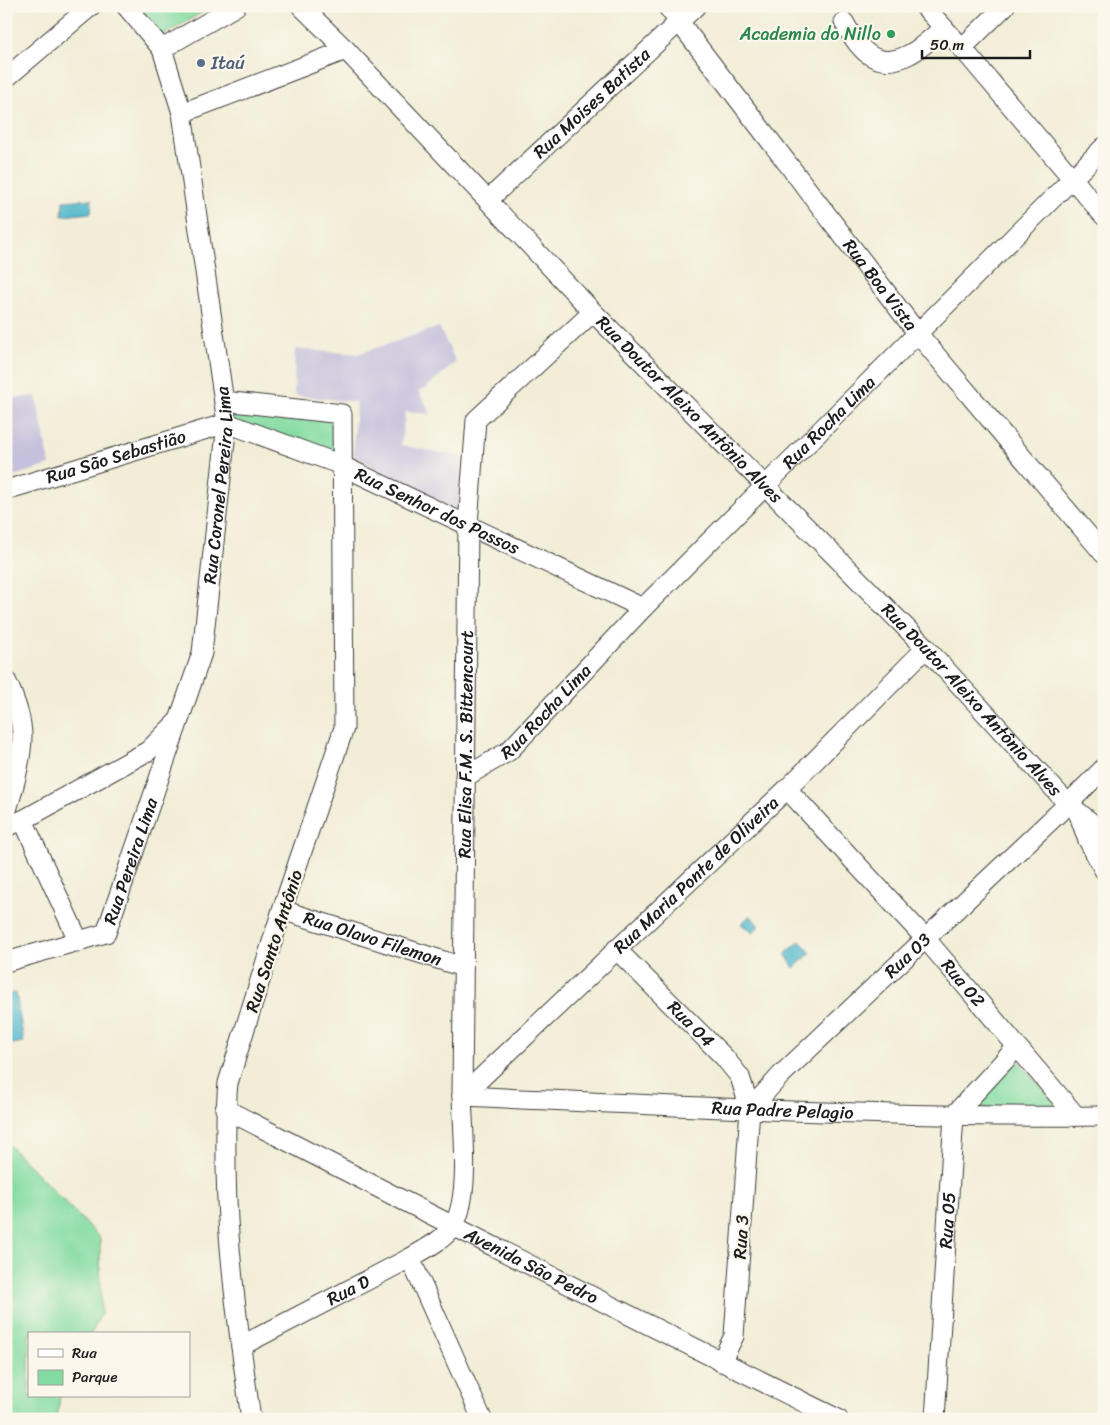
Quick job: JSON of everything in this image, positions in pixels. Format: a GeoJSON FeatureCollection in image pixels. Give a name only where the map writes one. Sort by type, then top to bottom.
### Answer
{"type":"FeatureCollection","features":[{"type":"Feature","properties":{"kind":"street"},"geometry":{"type":"LineString","coordinates":[[6,78],[91,6]]}},
{"type":"Feature","properties":{"kind":"street"},"geometry":{"type":"LineString","coordinates":[[126,6],[162,49],[236,6]]}},
{"type":"Feature","properties":{"kind":"street","name":"Rua Doutor Aleixo Antônio Alves"},"geometry":{"type":"LineString","coordinates":[[301,6],[346,50],[593,312],[926,648],[1073,807],[1104,833]]}},
{"type":"Feature","properties":{"kind":"street","name":"Rua Boa Vista"},"geometry":{"type":"LineString","coordinates":[[668,6],[918,334],[1104,554]]}},
{"type":"Feature","properties":{"kind":"street","name":"Rua Moises Batista"},"geometry":{"type":"LineString","coordinates":[[488,200],[696,6]]}},
{"type":"Feature","properties":{"kind":"street"},"geometry":{"type":"LineString","coordinates":[[924,6],[962,48],[1104,216]]}},
{"type":"Feature","properties":{"kind":"street"},"geometry":{"type":"LineString","coordinates":[[962,48],[1004,6]]}},
{"type":"Feature","properties":{"kind":"street"},"geometry":{"type":"LineString","coordinates":[[844,22],[854,40],[866,53],[875,59],[886,62],[910,54],[944,28]]}},
{"type":"Feature","properties":{"kind":"street","name":"Rua Coronel Pereira Lima"},"geometry":{"type":"LineString","coordinates":[[12,820],[148,751],[180,719],[202,653],[227,423],[182,113],[162,49]]}},
{"type":"Feature","properties":{"kind":"street"},"geometry":{"type":"LineString","coordinates":[[182,113],[346,50]]}},
{"type":"Feature","properties":{"kind":"street","name":"Rua Rocha Lima"},"geometry":{"type":"LineString","coordinates":[[465,777],[509,751],[643,608],[1104,147]]}},
{"type":"Feature","properties":{"kind":"street","name":"Rua Elisa F.M. S. Bittencourt"},"geometry":{"type":"LineString","coordinates":[[453,1226],[460,1207],[464,1178],[462,1096],[468,524],[476,420],[593,312]]}},
{"type":"Feature","properties":{"kind":"street","name":"Rua Santo Antônio"},"geometry":{"type":"LineString","coordinates":[[224,401],[342,414],[344,728],[282,910],[228,1083],[225,1109],[227,1213],[251,1419]]}},
{"type":"Feature","properties":{"kind":"street","name":"Rua Senhor dos Passos"},"geometry":{"type":"LineString","coordinates":[[227,423],[342,465],[643,608]]}},
{"type":"Feature","properties":{"kind":"street","name":"Rua São Sebastião"},"geometry":{"type":"LineString","coordinates":[[6,490],[227,423]]}},
{"type":"Feature","properties":{"kind":"street","name":"Rua Maria Ponte de Oliveira"},"geometry":{"type":"LineString","coordinates":[[462,1096],[786,789],[926,648]]}},
{"type":"Feature","properties":{"kind":"street"},"geometry":{"type":"LineString","coordinates":[[6,680],[19,715],[22,736],[12,820],[79,942]]}},
{"type":"Feature","properties":{"kind":"street","name":"Rua Pereira Lima"},"geometry":{"type":"LineString","coordinates":[[6,962],[106,934],[180,719]]}},
{"type":"Feature","properties":{"kind":"street","name":"Rua 03"},"geometry":{"type":"LineString","coordinates":[[750,1110],[781,1074],[926,938],[1073,807],[1104,768]]}},
{"type":"Feature","properties":{"kind":"street","name":"Rua 02"},"geometry":{"type":"LineString","coordinates":[[786,789],[926,938],[1076,1116]]}},
{"type":"Feature","properties":{"kind":"street","name":"Rua Doutor Aleixo Antônio Alves"},"geometry":{"type":"LineString","coordinates":[[1073,807],[1104,870]]}},
{"type":"Feature","properties":{"kind":"street","name":"Rua Olavo Filemon"},"geometry":{"type":"LineString","coordinates":[[282,910],[463,967]]}},
{"type":"Feature","properties":{"kind":"street","name":"Rua 04"},"geometry":{"type":"LineString","coordinates":[[616,949],[724,1057],[740,1077],[750,1110]]}},
{"type":"Feature","properties":{"kind":"street"},"geometry":{"type":"LineString","coordinates":[[954,1115],[1017,1047]]}},
{"type":"Feature","properties":{"kind":"street","name":"Rua Padre Pelagio"},"geometry":{"type":"LineString","coordinates":[[462,1096],[750,1110],[954,1115],[1104,1116]]}},
{"type":"Feature","properties":{"kind":"street","name":"Avenida São Pedro"},"geometry":{"type":"LineString","coordinates":[[225,1109],[721,1362],[838,1419]]}},
{"type":"Feature","properties":{"kind":"street","name":"Rua 3"},"geometry":{"type":"LineString","coordinates":[[721,1362],[734,1336],[750,1110]]}},
{"type":"Feature","properties":{"kind":"street","name":"Rua 05"},"geometry":{"type":"LineString","coordinates":[[935,1419],[954,1115]]}},
{"type":"Feature","properties":{"kind":"street","name":"Rua D"},"geometry":{"type":"LineString","coordinates":[[241,1346],[410,1258],[436,1242],[453,1226]]}},
{"type":"Feature","properties":{"kind":"street"},"geometry":{"type":"LineString","coordinates":[[410,1258],[482,1419]]}},
{"type":"Feature","properties":{"kind":"shaded area"},"geometry":{"type":"Polygon","coordinates":[[[439,327],[456,362],[426,388],[418,391],[431,414],[405,412],[401,445],[461,457],[459,511],[353,457],[356,402],[294,395],[295,349],[358,354],[439,327]]]}},
{"type":"Feature","properties":{"kind":"shaded area"},"geometry":{"type":"Polygon","coordinates":[[[36,396],[50,465],[6,478],[6,399],[36,396]]]}},
{"type":"Feature","properties":{"kind":"green space"},"geometry":{"type":"Polygon","coordinates":[[[139,6],[213,6],[162,36],[139,6]]]}},
{"type":"Feature","properties":{"kind":"green space"},"geometry":{"type":"Polygon","coordinates":[[[225,403],[340,416],[340,462],[228,421],[225,403]]]}},
{"type":"Feature","properties":{"kind":"green space"},"geometry":{"type":"Polygon","coordinates":[[[1015,1058],[1061,1110],[972,1108],[1015,1058]]]}},
{"type":"Feature","properties":{"kind":"green space"},"geometry":{"type":"Polygon","coordinates":[[[6,1142],[100,1238],[101,1314],[92,1332],[28,1332],[28,1398],[60,1398],[57,1419],[6,1419],[6,1142]]]}},
{"type":"Feature","properties":{"kind":"water"},"geometry":{"type":"Polygon","coordinates":[[[92,199],[91,213],[62,216],[63,201],[92,199]]]}},
{"type":"Feature","properties":{"kind":"water"},"geometry":{"type":"Polygon","coordinates":[[[750,915],[759,926],[753,933],[741,924],[750,915]]]}},
{"type":"Feature","properties":{"kind":"water"},"geometry":{"type":"Polygon","coordinates":[[[800,941],[811,953],[794,968],[785,954],[800,941]]]}},
{"type":"Feature","properties":{"kind":"water"},"geometry":{"type":"Polygon","coordinates":[[[16,993],[24,1042],[6,1045],[6,994],[16,993]]]}},
{"type":"Feature","properties":{"kind":"place","name":"Academia do Nillo"},"geometry":{"type":"Point","coordinates":[891,34]}},
{"type":"Feature","properties":{"kind":"place","name":"Itaú"},"geometry":{"type":"Point","coordinates":[201,63]}}]}
